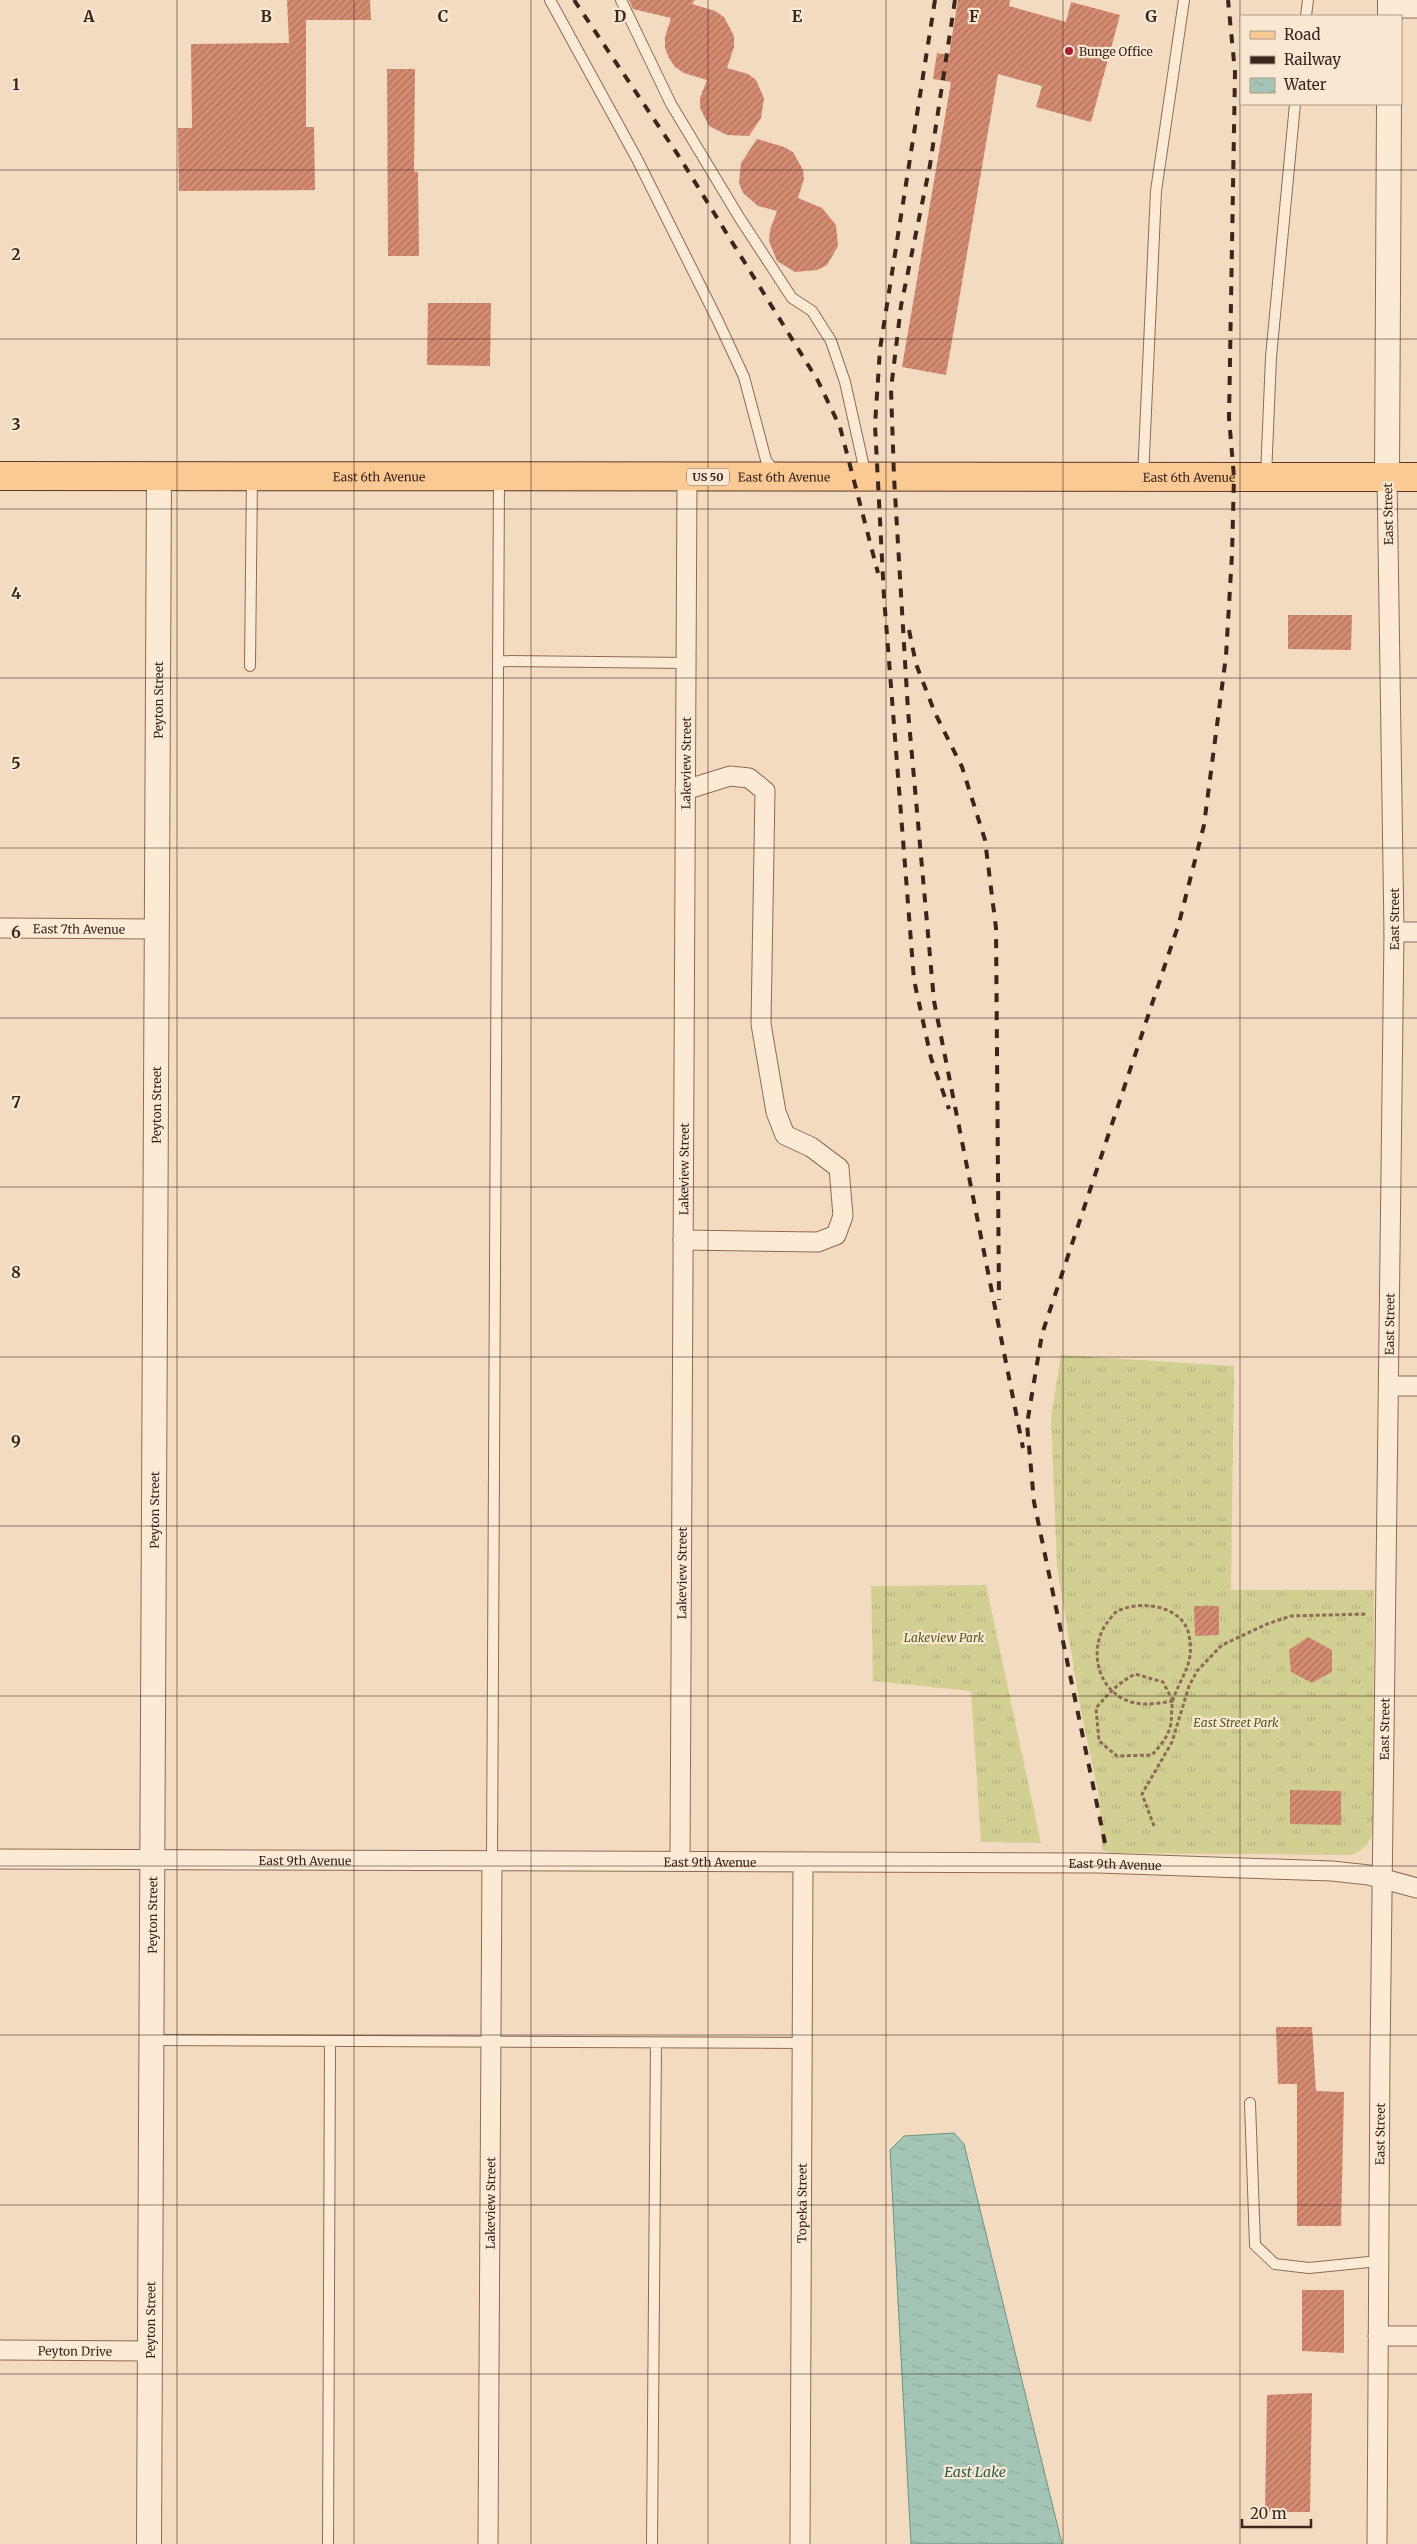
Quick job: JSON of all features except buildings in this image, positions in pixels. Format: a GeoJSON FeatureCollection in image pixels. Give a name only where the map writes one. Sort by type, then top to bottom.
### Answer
{"type":"FeatureCollection","features":[{"type":"Feature","properties":{"kind":"main road","name":"East 6th Avenue"},"geometry":{"type":"LineString","coordinates":[[0,476],[1417,477]]}},
{"type":"Feature","properties":{"kind":"street"},"geometry":{"type":"LineString","coordinates":[[1390,8],[1417,8]]}},
{"type":"Feature","properties":{"kind":"street","name":"East Street"},"geometry":{"type":"LineString","coordinates":[[1377,2544],[1394,932],[1387,477],[1389,105]]}},
{"type":"Feature","properties":{"kind":"street","name":"Peyton Street"},"geometry":{"type":"LineString","coordinates":[[148,2544],[159,476]]}},
{"type":"Feature","properties":{"kind":"street","name":"Lakeview Street"},"geometry":{"type":"LineString","coordinates":[[680,1861],[687,477]]}},
{"type":"Feature","properties":{"kind":"street"},"geometry":{"type":"LineString","coordinates":[[683,1240],[818,1242],[836,1235],[843,1216],[839,1168],[810,1147],[785,1135],[776,1112],[761,1024],[765,791],[749,778],[730,776],[685,790]]}},
{"type":"Feature","properties":{"kind":"street","name":"East 7th Avenue"},"geometry":{"type":"LineString","coordinates":[[0,928],[156,929]]}},
{"type":"Feature","properties":{"kind":"street"},"geometry":{"type":"LineString","coordinates":[[1394,932],[1417,932]]}},
{"type":"Feature","properties":{"kind":"street"},"geometry":{"type":"LineString","coordinates":[[1389,1386],[1417,1386]]}},
{"type":"Feature","properties":{"kind":"street","name":"East 9th Avenue"},"geometry":{"type":"LineString","coordinates":[[0,1859],[152,1858],[1108,1864],[1332,1871],[1369,1875],[1417,1888]]}},
{"type":"Feature","properties":{"kind":"street","name":"Lakeview Street"},"geometry":{"type":"LineString","coordinates":[[488,2544],[492,1860]]}},
{"type":"Feature","properties":{"kind":"street","name":"Topeka Street"},"geometry":{"type":"LineString","coordinates":[[800,2544],[803,1862]]}},
{"type":"Feature","properties":{"kind":"street"},"geometry":{"type":"LineString","coordinates":[[1378,2336],[1417,2336]]}},
{"type":"Feature","properties":{"kind":"street","name":"Peyton Drive"},"geometry":{"type":"LineString","coordinates":[[0,2350],[149,2351]]}},
{"type":"Feature","properties":{"kind":"lane"},"geometry":{"type":"LineString","coordinates":[[550,0],[637,159],[718,321],[744,377],[766,460],[779,477]]}},
{"type":"Feature","properties":{"kind":"lane"},"geometry":{"type":"LineString","coordinates":[[620,0],[671,104],[739,217],[792,298],[812,311],[831,341],[845,382],[866,477]]}},
{"type":"Feature","properties":{"kind":"lane"},"geometry":{"type":"LineString","coordinates":[[1143,477],[1156,191],[1184,0]]}},
{"type":"Feature","properties":{"kind":"lane"},"geometry":{"type":"LineString","coordinates":[[1306,15],[1308,0]]}},
{"type":"Feature","properties":{"kind":"lane"},"geometry":{"type":"LineString","coordinates":[[1266,477],[1271,357],[1295,105]]}},
{"type":"Feature","properties":{"kind":"lane"},"geometry":{"type":"LineString","coordinates":[[250,666],[252,476]]}},
{"type":"Feature","properties":{"kind":"lane"},"geometry":{"type":"LineString","coordinates":[[492,1860],[499,476]]}},
{"type":"Feature","properties":{"kind":"lane"},"geometry":{"type":"LineString","coordinates":[[498,661],[686,663]]}},
{"type":"Feature","properties":{"kind":"lane"},"geometry":{"type":"LineString","coordinates":[[151,2040],[802,2044]]}},
{"type":"Feature","properties":{"kind":"lane"},"geometry":{"type":"LineString","coordinates":[[328,2544],[330,2041]]}},
{"type":"Feature","properties":{"kind":"lane"},"geometry":{"type":"LineString","coordinates":[[652,2544],[656,2043]]}},
{"type":"Feature","properties":{"kind":"lane"},"geometry":{"type":"LineString","coordinates":[[1250,2103],[1255,2245],[1275,2264],[1309,2268],[1379,2262]]}},
{"type":"Feature","properties":{"kind":"path"},"geometry":{"type":"LineString","coordinates":[[1152,1756],[1164,1741],[1170,1725],[1173,1701],[1192,1658],[1189,1634],[1181,1620],[1160,1607],[1141,1604],[1115,1613],[1104,1627],[1097,1645],[1096,1662],[1111,1690],[1131,1702],[1152,1704],[1173,1701]]}},
{"type":"Feature","properties":{"kind":"path"},"geometry":{"type":"LineString","coordinates":[[1154,1826],[1142,1794],[1172,1742],[1189,1686],[1198,1671],[1222,1645],[1267,1624],[1291,1616],[1387,1614]]}},
{"type":"Feature","properties":{"kind":"path"},"geometry":{"type":"LineString","coordinates":[[1152,1756],[1117,1756],[1099,1741],[1096,1708],[1111,1690],[1135,1674],[1163,1682],[1173,1701]]}},
{"type":"Feature","properties":{"kind":"path"},"geometry":{"type":"LineString","coordinates":[[1152,1756],[1158,1766]]}},
{"type":"Feature","properties":{"kind":"green space","name":"East Street Park"},"geometry":{"type":"Polygon","coordinates":[[[1061,1355],[1234,1366],[1231,1590],[1374,1590],[1373,1831],[1368,1843],[1356,1853],[1352,1855],[1113,1853],[1102,1850],[1099,1796],[1081,1711],[1057,1567],[1051,1417],[1061,1355]]]}},
{"type":"Feature","properties":{"kind":"green space","name":"Lakeview Park"},"geometry":{"type":"Polygon","coordinates":[[[986,1585],[1041,1843],[981,1842],[971,1691],[873,1681],[871,1586],[986,1585]]]}},
{"type":"Feature","properties":{"kind":"water","name":"East Lake"},"geometry":{"type":"Polygon","coordinates":[[[954,2133],[964,2144],[1062,2544],[911,2544],[890,2150],[904,2136],[954,2133]]]}},
{"type":"Feature","properties":{"kind":"railway"},"geometry":{"type":"LineString","coordinates":[[574,0],[680,158],[818,381],[840,427],[878,573]]}},
{"type":"Feature","properties":{"kind":"railway"},"geometry":{"type":"LineString","coordinates":[[935,0],[880,349],[875,425],[884,597],[914,980],[931,1058],[949,1109]]}},
{"type":"Feature","properties":{"kind":"railway"},"geometry":{"type":"LineString","coordinates":[[955,0],[930,165],[901,306],[891,389],[894,477],[908,711],[934,1001],[1023,1448]]}},
{"type":"Feature","properties":{"kind":"railway"},"geometry":{"type":"LineString","coordinates":[[1105,1843],[1034,1502],[1027,1424],[1042,1334],[1179,923],[1204,825],[1226,656],[1232,554],[1234,477],[1229,418],[1235,72],[1228,0]]}},
{"type":"Feature","properties":{"kind":"railway"},"geometry":{"type":"LineString","coordinates":[[909,630],[916,664],[935,713],[962,767],[985,840],[996,928],[999,1300]]}},
{"type":"Feature","properties":{"kind":"place","name":"Bunge Office"},"geometry":{"type":"Point","coordinates":[1069,51]}}]}
